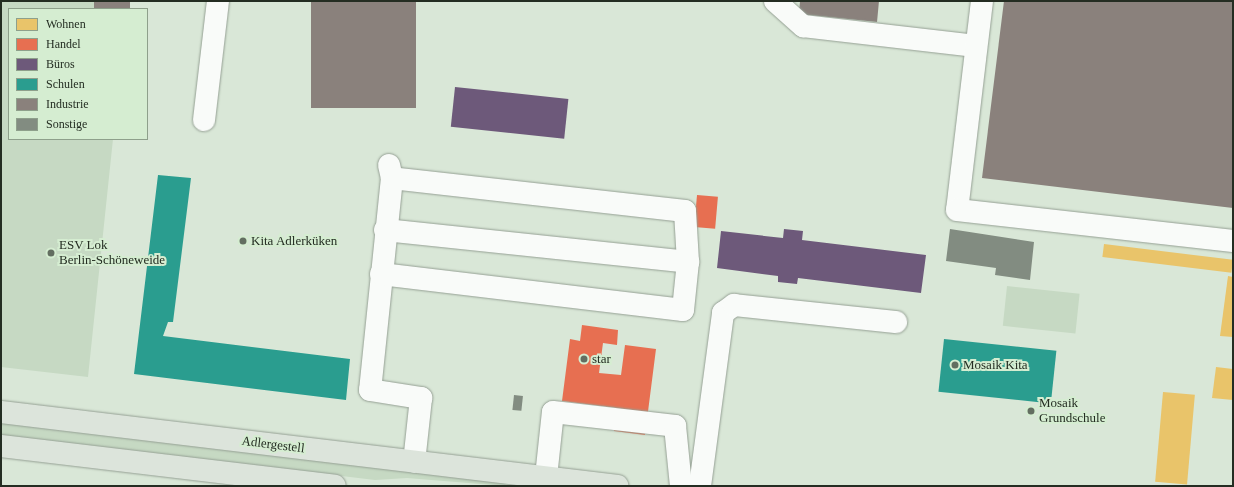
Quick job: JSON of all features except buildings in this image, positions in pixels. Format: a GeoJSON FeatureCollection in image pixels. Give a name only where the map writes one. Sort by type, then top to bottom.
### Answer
{"type":"FeatureCollection","features":[{"type":"Feature","properties":{"kind":"main road","name":"Adlergestell"},"geometry":{"type":"LineString","coordinates":[[1,412],[414,462],[545,482],[618,486]]}},
{"type":"Feature","properties":{"kind":"main road"},"geometry":{"type":"LineString","coordinates":[[1,446],[336,486]]}},
{"type":"Feature","properties":{"kind":"lane"},"geometry":{"type":"LineString","coordinates":[[204,120],[218,1]]}},
{"type":"Feature","properties":{"kind":"lane"},"geometry":{"type":"LineString","coordinates":[[775,1],[803,26],[976,46]]}},
{"type":"Feature","properties":{"kind":"lane"},"geometry":{"type":"LineString","coordinates":[[982,1],[957,210],[1233,241]]}},
{"type":"Feature","properties":{"kind":"lane"},"geometry":{"type":"LineString","coordinates":[[381,274],[683,310],[688,262],[685,212],[391,172],[385,230],[370,390],[421,398],[414,462]]}},
{"type":"Feature","properties":{"kind":"lane"},"geometry":{"type":"LineString","coordinates":[[385,230],[688,262]]}},
{"type":"Feature","properties":{"kind":"lane"},"geometry":{"type":"LineString","coordinates":[[700,486],[723,313],[734,305],[896,322]]}},
{"type":"Feature","properties":{"kind":"lane"},"geometry":{"type":"LineString","coordinates":[[545,482],[553,412],[675,426],[681,486]]}},
{"type":"Feature","properties":{"kind":"green space","name":"ESV Lok Berlin-Schöneweide"},"geometry":{"type":"Polygon","coordinates":[[[1,1],[129,1],[128,8],[8,8],[8,140],[113,140],[88,377],[1,367],[1,1]]]}},
{"type":"Feature","properties":{"kind":"green space"},"geometry":{"type":"Polygon","coordinates":[[[1007,286],[1080,294],[1075,333],[1003,326],[1007,286]]]}},
{"type":"Feature","properties":{"kind":"green space"},"geometry":{"type":"Polygon","coordinates":[[[1,422],[506,481],[505,486],[407,478],[375,480],[1,435],[1,422]]]}},
{"type":"Feature","properties":{"kind":"place","name":"Kita Adlerküken"},"geometry":{"type":"Point","coordinates":[243,241]}},
{"type":"Feature","properties":{"kind":"place","name":"ESV Lok Berlin-Schöneweide"},"geometry":{"type":"Point","coordinates":[51,253]}},
{"type":"Feature","properties":{"kind":"place","name":"star"},"geometry":{"type":"Point","coordinates":[584,359]}},
{"type":"Feature","properties":{"kind":"place","name":"Mosaik Kita"},"geometry":{"type":"Point","coordinates":[955,365]}},
{"type":"Feature","properties":{"kind":"place","name":"Mosaik Grundschule"},"geometry":{"type":"Point","coordinates":[1031,411]}}]}
